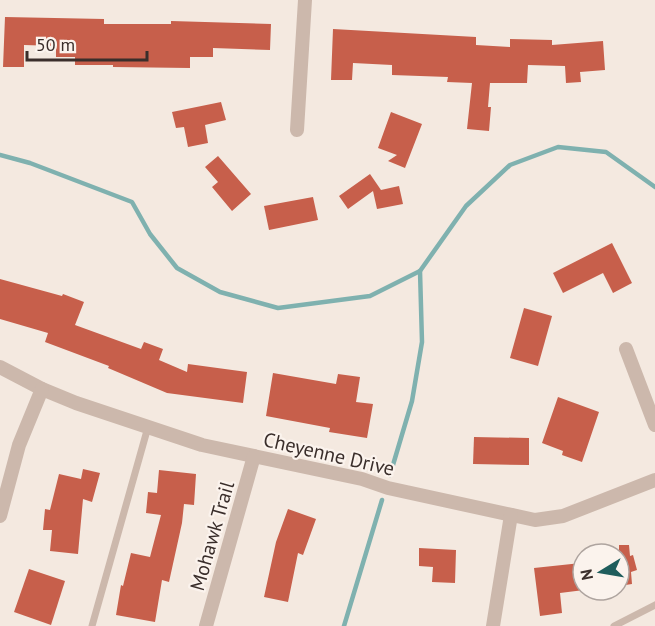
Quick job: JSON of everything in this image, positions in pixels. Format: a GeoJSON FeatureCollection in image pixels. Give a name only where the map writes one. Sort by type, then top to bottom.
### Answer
{"type":"FeatureCollection","features":[{"type":"Feature","properties":{"kind":"street"},"geometry":{"type":"LineString","coordinates":[[297,130],[305,0]]}},
{"type":"Feature","properties":{"kind":"street"},"geometry":{"type":"LineString","coordinates":[[626,350],[655,425]]}},
{"type":"Feature","properties":{"kind":"street","name":"Cheyenne Drive"},"geometry":{"type":"LineString","coordinates":[[0,367],[42,389],[76,403],[202,445],[362,479],[388,488],[511,516],[535,520],[563,516],[655,480]]}},
{"type":"Feature","properties":{"kind":"street"},"geometry":{"type":"LineString","coordinates":[[0,516],[3,497],[20,445],[42,389]]}},
{"type":"Feature","properties":{"kind":"street","name":"Mohawk Trail"},"geometry":{"type":"LineString","coordinates":[[206,626],[254,456]]}},
{"type":"Feature","properties":{"kind":"street"},"geometry":{"type":"LineString","coordinates":[[494,626],[511,516]]}},
{"type":"Feature","properties":{"kind":"lane"},"geometry":{"type":"LineString","coordinates":[[92,626],[148,427]]}},
{"type":"Feature","properties":{"kind":"lane"},"geometry":{"type":"LineString","coordinates":[[614,626],[655,605]]}},
{"type":"Feature","properties":{"kind":"building"},"geometry":{"type":"Polygon","coordinates":[[[5,17],[104,19],[104,24],[171,24],[171,21],[271,24],[270,50],[213,48],[213,57],[190,57],[190,68],[113,67],[113,65],[75,65],[75,57],[56,57],[56,46],[24,45],[24,67],[3,67],[5,17]]]}},
{"type":"Feature","properties":{"kind":"building"},"geometry":{"type":"Polygon","coordinates":[[[333,29],[476,37],[476,45],[510,47],[510,39],[552,40],[552,45],[603,41],[605,70],[580,72],[581,82],[566,83],[565,66],[528,65],[527,83],[490,83],[489,131],[467,129],[472,83],[447,82],[448,77],[392,75],[392,65],[353,63],[352,80],[331,80],[333,29]]]}},
{"type":"Feature","properties":{"kind":"building"},"geometry":{"type":"Polygon","coordinates":[[[221,102],[226,120],[205,125],[208,143],[188,147],[184,127],[176,128],[172,112],[221,102]]]}},
{"type":"Feature","properties":{"kind":"building"},"geometry":{"type":"Polygon","coordinates":[[[391,112],[422,124],[405,168],[388,161],[397,155],[378,148],[391,112]]]}},
{"type":"Feature","properties":{"kind":"building"},"geometry":{"type":"Polygon","coordinates":[[[218,156],[251,194],[232,211],[212,187],[218,182],[205,167],[218,156]]]}},
{"type":"Feature","properties":{"kind":"building"},"geometry":{"type":"Polygon","coordinates":[[[370,174],[381,190],[399,186],[403,204],[377,209],[373,191],[348,209],[339,196],[370,174]]]}},
{"type":"Feature","properties":{"kind":"building"},"geometry":{"type":"Polygon","coordinates":[[[313,197],[318,220],[269,230],[264,206],[313,197]]]}},
{"type":"Feature","properties":{"kind":"building"},"geometry":{"type":"Polygon","coordinates":[[[612,243],[632,283],[613,293],[603,273],[563,293],[553,273],[612,243]]]}},
{"type":"Feature","properties":{"kind":"building"},"geometry":{"type":"Polygon","coordinates":[[[0,279],[62,296],[63,294],[84,302],[75,325],[141,349],[144,342],[163,349],[159,360],[187,372],[188,364],[247,372],[243,403],[167,393],[108,368],[109,366],[45,342],[48,333],[0,319],[0,279]]]}},
{"type":"Feature","properties":{"kind":"building"},"geometry":{"type":"Polygon","coordinates":[[[524,308],[552,316],[538,366],[510,358],[524,308]]]}},
{"type":"Feature","properties":{"kind":"building"},"geometry":{"type":"Polygon","coordinates":[[[273,373],[336,384],[338,374],[360,377],[356,402],[373,404],[367,438],[329,432],[330,428],[266,416],[273,373]]]}},
{"type":"Feature","properties":{"kind":"building"},"geometry":{"type":"Polygon","coordinates":[[[558,397],[599,412],[582,462],[562,455],[563,451],[542,443],[558,397]]]}},
{"type":"Feature","properties":{"kind":"building"},"geometry":{"type":"Polygon","coordinates":[[[474,437],[529,438],[529,465],[473,464],[474,437]]]}},
{"type":"Feature","properties":{"kind":"building"},"geometry":{"type":"Polygon","coordinates":[[[83,469],[100,473],[92,502],[83,499],[78,554],[50,551],[52,530],[43,530],[45,509],[50,510],[59,474],[81,479],[83,469]]]}},
{"type":"Feature","properties":{"kind":"building"},"geometry":{"type":"Polygon","coordinates":[[[159,470],[196,474],[194,505],[184,504],[169,582],[162,580],[155,622],[116,615],[121,585],[123,586],[131,553],[150,557],[161,515],[146,513],[148,492],[157,493],[159,470]]]}},
{"type":"Feature","properties":{"kind":"building"},"geometry":{"type":"Polygon","coordinates":[[[288,509],[316,519],[303,555],[298,553],[288,602],[264,597],[276,542],[288,509]]]}},
{"type":"Feature","properties":{"kind":"building"},"geometry":{"type":"Polygon","coordinates":[[[419,548],[456,550],[455,583],[432,582],[433,567],[419,566],[419,548]]]}},
{"type":"Feature","properties":{"kind":"building"},"geometry":{"type":"Polygon","coordinates":[[[633,555],[637,570],[631,572],[631,556],[633,555]]]}},
{"type":"Feature","properties":{"kind":"building"},"geometry":{"type":"Polygon","coordinates":[[[571,564],[571,592],[560,593],[562,613],[540,616],[534,568],[571,564]]]}},
{"type":"Feature","properties":{"kind":"building"},"geometry":{"type":"Polygon","coordinates":[[[29,569],[65,581],[51,625],[14,612],[29,569]]]}},
{"type":"Feature","properties":{"kind":"waterway"},"geometry":{"type":"LineString","coordinates":[[0,155],[30,163],[132,202],[150,234],[177,268],[220,292],[278,308],[370,296],[420,271],[466,206],[510,165],[558,147],[606,152],[655,187]]}},
{"type":"Feature","properties":{"kind":"waterway"},"geometry":{"type":"LineString","coordinates":[[390,475],[412,401],[422,342],[420,271]]}},
{"type":"Feature","properties":{"kind":"waterway"},"geometry":{"type":"LineString","coordinates":[[344,626],[382,500]]}}]}
